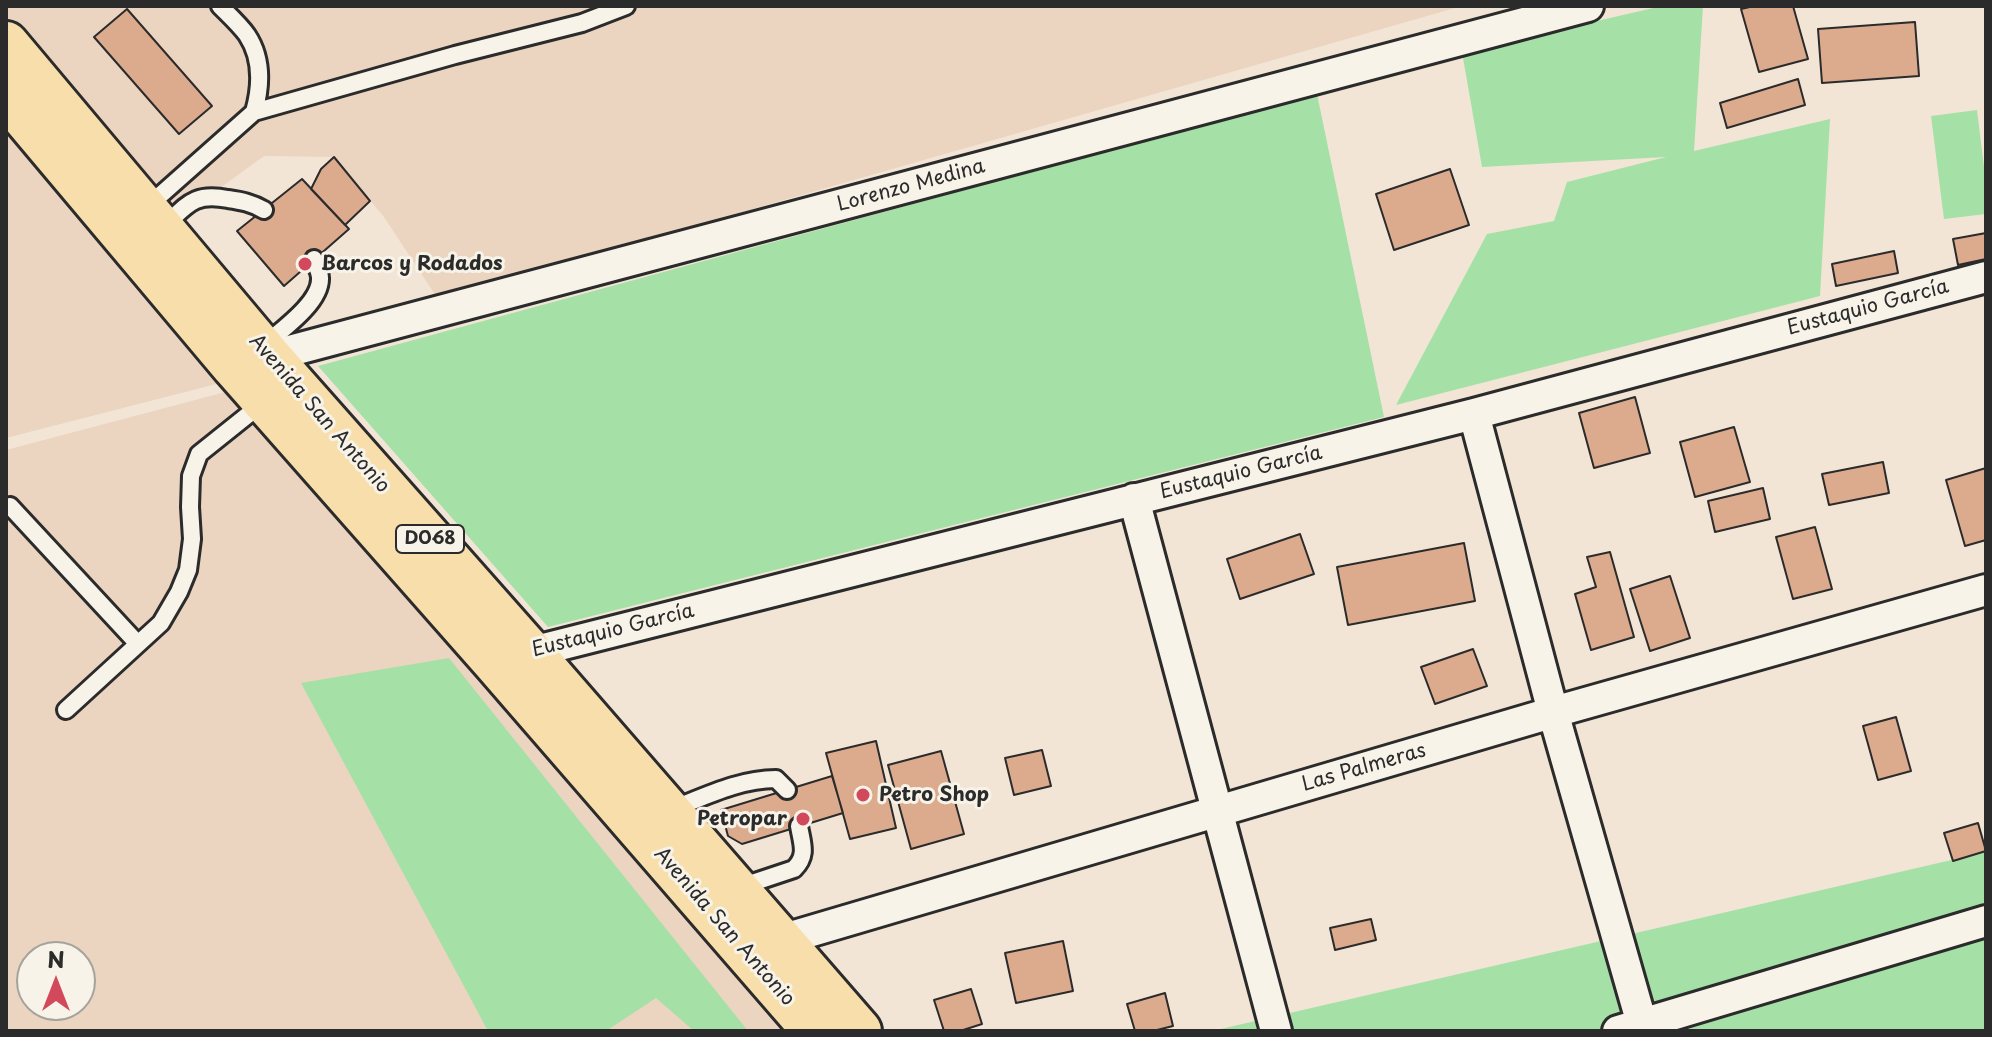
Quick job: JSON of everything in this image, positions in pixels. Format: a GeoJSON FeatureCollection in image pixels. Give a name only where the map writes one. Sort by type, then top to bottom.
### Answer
{"type":"FeatureCollection","features":[{"type":"Feature","properties":{"kind":"main road","name":"Avenida San Antonio"},"geometry":{"type":"LineString","coordinates":[[6,44],[152,219],[254,357],[265,401],[512,657],[668,811],[735,889],[761,945],[815,1031]]}},
{"type":"Feature","properties":{"kind":"main road","name":"Avenida San Antonio"},"geometry":{"type":"LineString","coordinates":[[6,95],[254,357],[761,945],[859,1031]]}},
{"type":"Feature","properties":{"kind":"street","name":"Lorenzo Medina"},"geometry":{"type":"LineString","coordinates":[[254,357],[1588,6]]}},
{"type":"Feature","properties":{"kind":"street","name":"Eustaquio García"},"geometry":{"type":"LineString","coordinates":[[512,657],[1474,414],[1986,277]]}},
{"type":"Feature","properties":{"kind":"street"},"geometry":{"type":"LineString","coordinates":[[1474,414],[1634,1029],[1986,921]]}},
{"type":"Feature","properties":{"kind":"street"},"geometry":{"type":"LineString","coordinates":[[1134,499],[1276,1031]]}},
{"type":"Feature","properties":{"kind":"street","name":"Las Palmeras"},"geometry":{"type":"LineString","coordinates":[[761,945],[1553,712],[1986,590]]}},
{"type":"Feature","properties":{"kind":"lane"},"geometry":{"type":"LineString","coordinates":[[152,219],[254,112],[259,94],[257,58],[248,36],[220,6]]}},
{"type":"Feature","properties":{"kind":"lane"},"geometry":{"type":"LineString","coordinates":[[254,112],[582,23],[626,6]]}},
{"type":"Feature","properties":{"kind":"lane"},"geometry":{"type":"LineString","coordinates":[[152,219],[205,196],[252,203],[264,210]]}},
{"type":"Feature","properties":{"kind":"lane"},"geometry":{"type":"LineString","coordinates":[[254,357],[307,306],[317,291],[320,277],[314,259]]}},
{"type":"Feature","properties":{"kind":"lane"},"geometry":{"type":"LineString","coordinates":[[66,710],[161,623],[188,570],[192,539],[191,476],[199,454],[265,401]]}},
{"type":"Feature","properties":{"kind":"lane"},"geometry":{"type":"LineString","coordinates":[[10,506],[138,644]]}},
{"type":"Feature","properties":{"kind":"lane"},"geometry":{"type":"LineString","coordinates":[[668,811],[722,789],[760,779],[776,779],[787,790]]}},
{"type":"Feature","properties":{"kind":"lane"},"geometry":{"type":"LineString","coordinates":[[735,889],[794,869],[803,856],[799,826]]}},
{"type":"Feature","properties":{"kind":"shaded area"},"geometry":{"type":"Polygon","coordinates":[[[6,6],[1462,6],[438,299],[384,217],[334,157],[264,156],[165,228],[6,29],[6,6]]]}},
{"type":"Feature","properties":{"kind":"shaded area"},"geometry":{"type":"Polygon","coordinates":[[[6,119],[228,381],[6,438],[6,119]]]}},
{"type":"Feature","properties":{"kind":"shaded area"},"geometry":{"type":"Polygon","coordinates":[[[237,389],[798,1031],[6,1031],[6,450],[237,389]]]}},
{"type":"Feature","properties":{"kind":"green space"},"geometry":{"type":"Polygon","coordinates":[[[1662,6],[1703,6],[1694,151],[1830,119],[1820,296],[1396,405],[1487,234],[1554,221],[1567,182],[1666,157],[1482,167],[1462,52],[1662,6]]]}},
{"type":"Feature","properties":{"kind":"green space"},"geometry":{"type":"Polygon","coordinates":[[[1317,94],[1384,417],[548,627],[318,366],[1317,94]]]}},
{"type":"Feature","properties":{"kind":"green space"},"geometry":{"type":"Polygon","coordinates":[[[1977,110],[1986,183],[1986,214],[1944,219],[1931,116],[1977,110]]]}},
{"type":"Feature","properties":{"kind":"green space"},"geometry":{"type":"Polygon","coordinates":[[[449,658],[748,1031],[694,1031],[656,998],[606,1031],[488,1031],[301,683],[449,658]]]}},
{"type":"Feature","properties":{"kind":"green space"},"geometry":{"type":"Polygon","coordinates":[[[1986,852],[1986,1031],[1212,1031],[1986,852]]]}},
{"type":"Feature","properties":{"kind":"building"},"geometry":{"type":"Polygon","coordinates":[[[1793,6],[1808,59],[1759,72],[1741,9],[1793,6]]]}},
{"type":"Feature","properties":{"kind":"building"},"geometry":{"type":"Polygon","coordinates":[[[127,9],[212,106],[179,134],[94,37],[127,9]]]}},
{"type":"Feature","properties":{"kind":"building"},"geometry":{"type":"Polygon","coordinates":[[[1915,22],[1919,76],[1822,83],[1818,29],[1915,22]]]}},
{"type":"Feature","properties":{"kind":"building"},"geometry":{"type":"Polygon","coordinates":[[[1798,79],[1805,105],[1727,128],[1720,103],[1798,79]]]}},
{"type":"Feature","properties":{"kind":"building"},"geometry":{"type":"Polygon","coordinates":[[[334,157],[370,201],[345,225],[311,189],[321,169],[334,157]]]}},
{"type":"Feature","properties":{"kind":"building"},"geometry":{"type":"Polygon","coordinates":[[[1450,169],[1469,225],[1394,250],[1376,194],[1450,169]]]}},
{"type":"Feature","properties":{"kind":"building"},"geometry":{"type":"Polygon","coordinates":[[[302,179],[349,229],[284,286],[237,231],[302,179]]]}},
{"type":"Feature","properties":{"kind":"building"},"geometry":{"type":"Polygon","coordinates":[[[1986,233],[1986,259],[1958,265],[1953,239],[1986,233]]]}},
{"type":"Feature","properties":{"kind":"building"},"geometry":{"type":"Polygon","coordinates":[[[1894,251],[1898,273],[1836,286],[1832,264],[1894,251]]]}},
{"type":"Feature","properties":{"kind":"building"},"geometry":{"type":"Polygon","coordinates":[[[1635,397],[1650,453],[1594,468],[1579,413],[1635,397]]]}},
{"type":"Feature","properties":{"kind":"building"},"geometry":{"type":"Polygon","coordinates":[[[1734,427],[1750,482],[1695,497],[1680,442],[1734,427]]]}},
{"type":"Feature","properties":{"kind":"building"},"geometry":{"type":"Polygon","coordinates":[[[1883,462],[1889,493],[1829,505],[1822,474],[1883,462]]]}},
{"type":"Feature","properties":{"kind":"building"},"geometry":{"type":"Polygon","coordinates":[[[1986,468],[1986,540],[1965,546],[1946,480],[1986,468]]]}},
{"type":"Feature","properties":{"kind":"building"},"geometry":{"type":"Polygon","coordinates":[[[1763,488],[1770,519],[1715,532],[1708,501],[1763,488]]]}},
{"type":"Feature","properties":{"kind":"building"},"geometry":{"type":"Polygon","coordinates":[[[1815,527],[1832,589],[1793,599],[1776,537],[1815,527]]]}},
{"type":"Feature","properties":{"kind":"building"},"geometry":{"type":"Polygon","coordinates":[[[1300,534],[1314,574],[1240,599],[1227,559],[1300,534]]]}},
{"type":"Feature","properties":{"kind":"building"},"geometry":{"type":"Polygon","coordinates":[[[1464,543],[1475,601],[1348,625],[1337,567],[1464,543]]]}},
{"type":"Feature","properties":{"kind":"building"},"geometry":{"type":"Polygon","coordinates":[[[1610,552],[1634,637],[1591,650],[1575,594],[1596,587],[1587,557],[1610,552]]]}},
{"type":"Feature","properties":{"kind":"building"},"geometry":{"type":"Polygon","coordinates":[[[1670,576],[1690,638],[1650,651],[1630,589],[1670,576]]]}},
{"type":"Feature","properties":{"kind":"building"},"geometry":{"type":"Polygon","coordinates":[[[1473,649],[1487,686],[1435,704],[1421,667],[1473,649]]]}},
{"type":"Feature","properties":{"kind":"building"},"geometry":{"type":"Polygon","coordinates":[[[1896,717],[1911,771],[1878,780],[1863,726],[1896,717]]]}},
{"type":"Feature","properties":{"kind":"building","name":"Petro Shop"},"geometry":{"type":"Polygon","coordinates":[[[876,741],[896,828],[850,839],[826,753],[876,741]]]}},
{"type":"Feature","properties":{"kind":"building"},"geometry":{"type":"Polygon","coordinates":[[[1042,750],[1051,786],[1014,795],[1005,758],[1042,750]]]}},
{"type":"Feature","properties":{"kind":"building"},"geometry":{"type":"Polygon","coordinates":[[[941,751],[964,834],[911,849],[888,765],[941,751]]]}},
{"type":"Feature","properties":{"kind":"building"},"geometry":{"type":"Polygon","coordinates":[[[832,776],[843,813],[742,844],[728,836],[721,810],[832,776]]]}},
{"type":"Feature","properties":{"kind":"building"},"geometry":{"type":"Polygon","coordinates":[[[1978,823],[1986,851],[1953,861],[1944,833],[1978,823]]]}},
{"type":"Feature","properties":{"kind":"building"},"geometry":{"type":"Polygon","coordinates":[[[1371,919],[1376,940],[1335,950],[1330,928],[1371,919]]]}},
{"type":"Feature","properties":{"kind":"building"},"geometry":{"type":"Polygon","coordinates":[[[1063,941],[1073,991],[1016,1003],[1005,953],[1063,941]]]}},
{"type":"Feature","properties":{"kind":"building"},"geometry":{"type":"Polygon","coordinates":[[[971,989],[982,1024],[960,1031],[944,1031],[934,1000],[971,989]]]}},
{"type":"Feature","properties":{"kind":"building"},"geometry":{"type":"Polygon","coordinates":[[[1165,993],[1173,1026],[1135,1031],[1127,1004],[1165,993]]]}},
{"type":"Feature","properties":{"kind":"place","name":"Barcos y Rodados"},"geometry":{"type":"Point","coordinates":[305,264]}},
{"type":"Feature","properties":{"kind":"place","name":"Petro Shop"},"geometry":{"type":"Point","coordinates":[863,795]}},
{"type":"Feature","properties":{"kind":"place","name":"Petropar"},"geometry":{"type":"Point","coordinates":[803,819]}}]}
